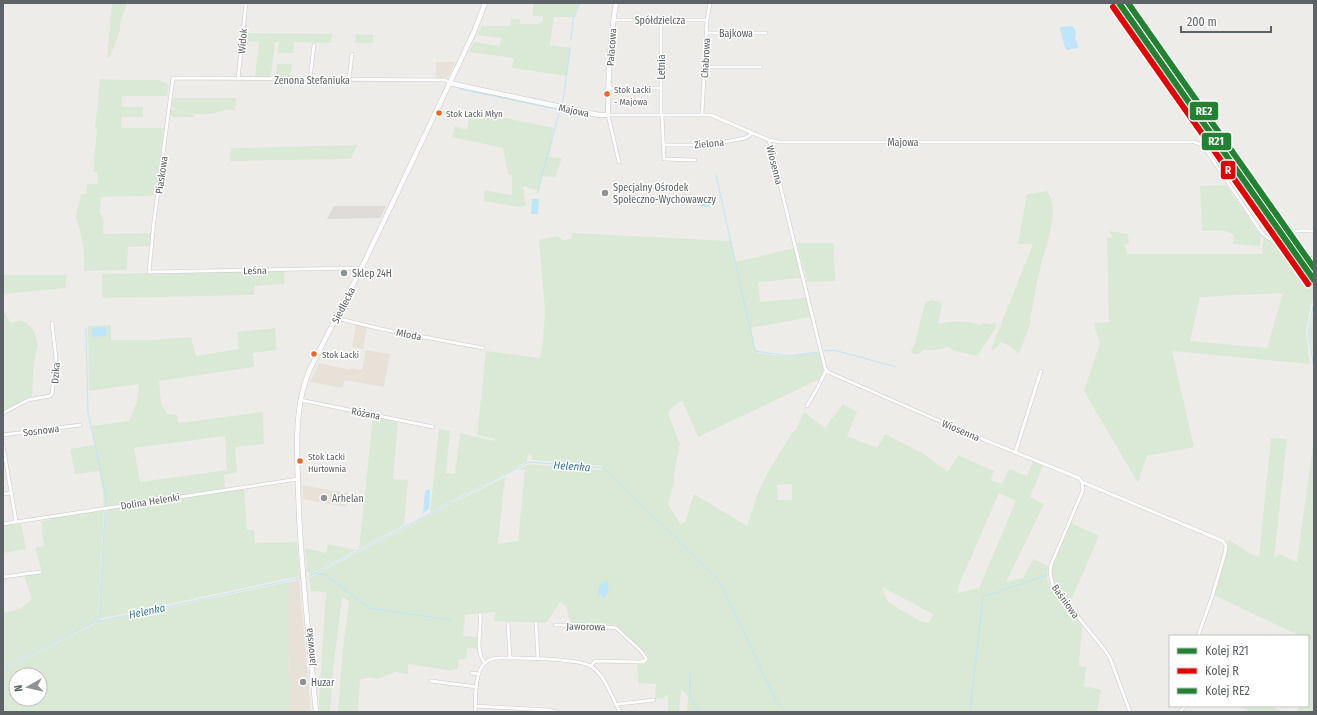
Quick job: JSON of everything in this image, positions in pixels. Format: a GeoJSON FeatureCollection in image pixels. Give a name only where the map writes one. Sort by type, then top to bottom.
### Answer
{"type":"FeatureCollection","features":[{"type":"Feature","properties":{"kind":"main road","name":"Siedlecka"},"geometry":{"type":"LineString","coordinates":[[304,581],[300,536],[298,424],[300,400],[308,374],[450,83],[474,32],[485,3]]}},
{"type":"Feature","properties":{"kind":"main road","name":"Pałacowa"},"geometry":{"type":"LineString","coordinates":[[608,115],[608,88],[613,20],[616,3]]}},
{"type":"Feature","properties":{"kind":"main road","name":"Majowa"},"geometry":{"type":"LineString","coordinates":[[450,83],[600,115],[608,115]]}},
{"type":"Feature","properties":{"kind":"main road","name":"Janowska"},"geometry":{"type":"LineString","coordinates":[[304,581],[316,712]]}},
{"type":"Feature","properties":{"kind":"street","name":"Widok"},"geometry":{"type":"LineString","coordinates":[[238,79],[246,3]]}},
{"type":"Feature","properties":{"kind":"street","name":"Chabrowa"},"geometry":{"type":"LineString","coordinates":[[702,114],[706,33],[710,3]]}},
{"type":"Feature","properties":{"kind":"street","name":"Spółdzielcza"},"geometry":{"type":"LineString","coordinates":[[613,20],[707,20]]}},
{"type":"Feature","properties":{"kind":"street","name":"Letnia"},"geometry":{"type":"LineString","coordinates":[[661,20],[661,88],[664,159],[695,160]]}},
{"type":"Feature","properties":{"kind":"street","name":"Bajkowa"},"geometry":{"type":"LineString","coordinates":[[706,33],[766,33]]}},
{"type":"Feature","properties":{"kind":"street"},"geometry":{"type":"LineString","coordinates":[[310,80],[314,45]]}},
{"type":"Feature","properties":{"kind":"street"},"geometry":{"type":"LineString","coordinates":[[349,80],[352,54]]}},
{"type":"Feature","properties":{"kind":"street"},"geometry":{"type":"LineString","coordinates":[[704,67],[761,68]]}},
{"type":"Feature","properties":{"kind":"street","name":"Zenona Stefaniuka"},"geometry":{"type":"LineString","coordinates":[[174,78],[445,80],[450,83]]}},
{"type":"Feature","properties":{"kind":"street","name":"Piaskowa"},"geometry":{"type":"LineString","coordinates":[[149,272],[154,221],[174,78]]}},
{"type":"Feature","properties":{"kind":"street"},"geometry":{"type":"LineString","coordinates":[[608,88],[661,88]]}},
{"type":"Feature","properties":{"kind":"street","name":"Majowa"},"geometry":{"type":"LineString","coordinates":[[608,115],[711,115],[722,118],[769,140],[779,142],[1194,142],[1200,144],[1206,150],[1262,233],[1267,238],[1276,240],[1289,233],[1314,231]]}},
{"type":"Feature","properties":{"kind":"street","name":"Pałacowa"},"geometry":{"type":"LineString","coordinates":[[608,115],[620,162]]}},
{"type":"Feature","properties":{"kind":"street","name":"Zielona"},"geometry":{"type":"LineString","coordinates":[[663,145],[709,145],[745,138],[750,135],[750,132]]}},
{"type":"Feature","properties":{"kind":"street","name":"Wiosenna"},"geometry":{"type":"LineString","coordinates":[[769,140],[824,368],[833,375],[1223,541],[1226,548],[1225,553],[1212,597],[1198,635]]}},
{"type":"Feature","properties":{"kind":"street","name":"Leśna"},"geometry":{"type":"LineString","coordinates":[[149,272],[317,268],[360,269]]}},
{"type":"Feature","properties":{"kind":"street","name":"Młoda"},"geometry":{"type":"LineString","coordinates":[[336,318],[381,329],[482,348]]}},
{"type":"Feature","properties":{"kind":"street","name":"Dzika"},"geometry":{"type":"LineString","coordinates":[[3,414],[28,400],[50,396],[52,394],[56,359],[52,323]]}},
{"type":"Feature","properties":{"kind":"street"},"geometry":{"type":"LineString","coordinates":[[807,406],[818,388],[826,370]]}},
{"type":"Feature","properties":{"kind":"street"},"geometry":{"type":"LineString","coordinates":[[1015,452],[1041,371]]}},
{"type":"Feature","properties":{"kind":"street","name":"Różana"},"geometry":{"type":"LineString","coordinates":[[300,400],[433,427]]}},
{"type":"Feature","properties":{"kind":"street","name":"Sosnowa"},"geometry":{"type":"LineString","coordinates":[[3,435],[80,425]]}},
{"type":"Feature","properties":{"kind":"street"},"geometry":{"type":"LineString","coordinates":[[3,446],[5,469],[16,522]]}},
{"type":"Feature","properties":{"kind":"street","name":"Dolina Helenki"},"geometry":{"type":"LineString","coordinates":[[3,524],[298,480]]}},
{"type":"Feature","properties":{"kind":"street","name":"Baśniowa"},"geometry":{"type":"LineString","coordinates":[[1082,482],[1083,490],[1051,566],[1051,581],[1062,598],[1110,658],[1130,712]]}},
{"type":"Feature","properties":{"kind":"street"},"geometry":{"type":"LineString","coordinates":[[3,494],[11,493]]}},
{"type":"Feature","properties":{"kind":"street"},"geometry":{"type":"LineString","coordinates":[[3,577],[40,572]]}},
{"type":"Feature","properties":{"kind":"street"},"geometry":{"type":"LineString","coordinates":[[480,614],[480,655],[485,663]]}},
{"type":"Feature","properties":{"kind":"street"},"geometry":{"type":"LineString","coordinates":[[536,623],[538,660]]}},
{"type":"Feature","properties":{"kind":"street"},"geometry":{"type":"LineString","coordinates":[[508,624],[510,658]]}},
{"type":"Feature","properties":{"kind":"street","name":"Jaworowa"},"geometry":{"type":"LineString","coordinates":[[555,625],[616,628],[641,651],[646,658],[646,660],[641,662],[595,661],[591,666]]}},
{"type":"Feature","properties":{"kind":"street"},"geometry":{"type":"LineString","coordinates":[[475,712],[479,674],[485,663],[493,659],[510,658],[576,661],[591,666],[601,677],[620,712]]}},
{"type":"Feature","properties":{"kind":"street"},"geometry":{"type":"LineString","coordinates":[[472,673],[479,674]]}},
{"type":"Feature","properties":{"kind":"street"},"geometry":{"type":"LineString","coordinates":[[431,681],[477,688]]}},
{"type":"Feature","properties":{"kind":"street"},"geometry":{"type":"LineString","coordinates":[[616,705],[654,700]]}},
{"type":"Feature","properties":{"kind":"street"},"geometry":{"type":"LineString","coordinates":[[475,706],[547,710],[557,712]]}},
{"type":"Feature","properties":{"kind":"shaded area"},"geometry":{"type":"Polygon","coordinates":[[[436,62],[455,62],[448,77],[436,78],[436,62]]]}},
{"type":"Feature","properties":{"kind":"shaded area"},"geometry":{"type":"Polygon","coordinates":[[[334,206],[386,206],[380,218],[327,219],[334,206]]]}},
{"type":"Feature","properties":{"kind":"shaded area"},"geometry":{"type":"Polygon","coordinates":[[[356,324],[367,327],[363,349],[352,347],[356,324]]]}},
{"type":"Feature","properties":{"kind":"shaded area"},"geometry":{"type":"Polygon","coordinates":[[[366,350],[390,354],[384,387],[345,380],[342,388],[310,382],[319,363],[350,370],[350,368],[362,370],[366,350]]]}},
{"type":"Feature","properties":{"kind":"shaded area"},"geometry":{"type":"Polygon","coordinates":[[[302,485],[348,493],[346,507],[303,499],[302,485]]]}},
{"type":"Feature","properties":{"kind":"shaded area"},"geometry":{"type":"Polygon","coordinates":[[[299,580],[310,712],[289,712],[291,678],[288,678],[289,582],[299,580]]]}},
{"type":"Feature","properties":{"kind":"green space"},"geometry":{"type":"Polygon","coordinates":[[[112,3],[127,3],[120,23],[120,30],[110,57],[107,58],[112,3]]]}},
{"type":"Feature","properties":{"kind":"green space"},"geometry":{"type":"Polygon","coordinates":[[[520,3],[579,3],[574,17],[554,17],[550,45],[571,48],[567,76],[512,68],[514,58],[469,52],[474,42],[500,46],[501,38],[477,35],[482,26],[510,26],[511,19],[520,19],[520,24],[539,24],[543,20],[543,16],[533,16],[533,4],[520,3]]]}},
{"type":"Feature","properties":{"kind":"green space"},"geometry":{"type":"Polygon","coordinates":[[[244,33],[332,34],[331,43],[294,42],[293,53],[278,53],[279,42],[275,42],[271,75],[269,77],[255,77],[259,42],[243,41],[244,33]]]}},
{"type":"Feature","properties":{"kind":"green space"},"geometry":{"type":"Polygon","coordinates":[[[356,34],[373,35],[373,43],[355,43],[356,34]]]}},
{"type":"Feature","properties":{"kind":"green space"},"geometry":{"type":"Polygon","coordinates":[[[277,64],[292,64],[290,77],[277,77],[277,64]]]}},
{"type":"Feature","properties":{"kind":"green space"},"geometry":{"type":"Polygon","coordinates":[[[100,79],[158,80],[169,86],[167,96],[122,96],[123,107],[143,107],[143,117],[122,117],[121,128],[164,128],[157,183],[155,184],[153,196],[101,197],[100,212],[104,221],[103,234],[152,233],[151,246],[128,247],[127,270],[84,271],[84,252],[76,218],[81,194],[86,194],[87,184],[97,184],[98,173],[93,172],[97,129],[95,129],[100,79]]]}},
{"type":"Feature","properties":{"kind":"green space"},"geometry":{"type":"Polygon","coordinates":[[[173,98],[236,98],[235,111],[227,110],[210,114],[185,113],[174,109],[171,106],[173,98]]]}},
{"type":"Feature","properties":{"kind":"green space"},"geometry":{"type":"Polygon","coordinates":[[[170,109],[194,115],[195,117],[173,117],[170,114],[170,109]]]}},
{"type":"Feature","properties":{"kind":"green space"},"geometry":{"type":"Polygon","coordinates":[[[477,112],[554,128],[549,157],[562,158],[555,177],[543,176],[539,191],[523,186],[526,206],[518,207],[484,201],[485,190],[512,195],[512,175],[508,174],[503,148],[452,137],[455,126],[467,130],[469,118],[475,119],[477,112]]]}},
{"type":"Feature","properties":{"kind":"green space"},"geometry":{"type":"Polygon","coordinates":[[[357,145],[351,159],[230,161],[231,148],[357,145]]]}},
{"type":"Feature","properties":{"kind":"green space"},"geometry":{"type":"Polygon","coordinates":[[[1226,185],[1261,236],[1260,246],[1233,244],[1234,236],[1231,233],[1219,230],[1202,231],[1200,186],[1226,185]]]}},
{"type":"Feature","properties":{"kind":"green space"},"geometry":{"type":"Polygon","coordinates":[[[1047,191],[1051,198],[1053,217],[1038,278],[1030,319],[1031,322],[1019,354],[1010,346],[1001,342],[994,350],[991,349],[1033,244],[1018,244],[1027,194],[1047,191]]]}},
{"type":"Feature","properties":{"kind":"green space"},"geometry":{"type":"Polygon","coordinates":[[[1109,231],[1128,234],[1129,244],[1124,245],[1128,254],[1263,254],[1262,250],[1264,237],[1271,242],[1283,238],[1314,282],[1314,297],[1306,332],[1310,364],[1172,351],[1194,447],[1147,456],[1138,483],[1084,391],[1100,343],[1093,323],[1109,322],[1107,238],[1112,237],[1109,231]],[[1283,293],[1200,297],[1190,341],[1267,348],[1283,293]]]}},
{"type":"Feature","properties":{"kind":"green space"},"geometry":{"type":"Polygon","coordinates":[[[572,233],[731,241],[736,262],[794,248],[801,278],[758,282],[760,302],[806,298],[811,317],[751,328],[758,353],[789,357],[819,352],[824,371],[822,378],[698,437],[683,402],[681,401],[670,410],[668,414],[680,444],[674,475],[674,483],[668,504],[681,524],[685,522],[694,494],[747,526],[757,495],[768,472],[792,433],[796,430],[804,412],[825,428],[843,404],[857,412],[847,436],[877,448],[885,434],[924,454],[948,472],[958,455],[994,471],[991,480],[1002,484],[1009,469],[1027,476],[1033,461],[1043,466],[1030,497],[1044,504],[1006,582],[1023,578],[1033,559],[1048,566],[1047,579],[1051,590],[1082,625],[1079,666],[1086,667],[1084,686],[1101,690],[1097,712],[687,712],[688,696],[681,689],[679,712],[668,712],[668,695],[664,698],[655,699],[656,684],[638,683],[637,666],[638,664],[645,664],[648,655],[616,625],[571,624],[566,606],[560,602],[546,623],[494,621],[495,612],[465,615],[463,636],[478,637],[477,649],[467,648],[466,659],[459,659],[458,669],[453,669],[452,671],[408,664],[408,674],[396,672],[377,679],[370,677],[360,680],[358,712],[338,712],[343,647],[349,601],[342,597],[330,712],[320,712],[319,702],[326,592],[311,591],[309,578],[505,477],[498,544],[518,541],[525,470],[518,470],[529,464],[602,470],[602,466],[532,460],[532,455],[528,454],[527,462],[430,512],[439,429],[450,431],[446,473],[455,474],[460,433],[495,441],[495,439],[477,435],[486,351],[540,358],[543,341],[545,310],[539,240],[557,236],[563,240],[571,239],[572,233]],[[792,484],[777,485],[778,500],[792,500],[792,484]],[[999,493],[959,585],[957,593],[979,588],[1016,501],[999,493]],[[882,587],[888,602],[918,620],[926,623],[930,622],[933,614],[882,587]]]}},
{"type":"Feature","properties":{"kind":"green space"},"geometry":{"type":"Polygon","coordinates":[[[797,243],[834,243],[835,281],[807,282],[797,243]]]}},
{"type":"Feature","properties":{"kind":"green space"},"geometry":{"type":"Polygon","coordinates":[[[284,270],[285,284],[255,286],[254,295],[102,298],[102,274],[284,270]]]}},
{"type":"Feature","properties":{"kind":"green space"},"geometry":{"type":"Polygon","coordinates":[[[3,275],[67,275],[66,288],[3,294],[3,275]]]}},
{"type":"Feature","properties":{"kind":"green space"},"geometry":{"type":"Polygon","coordinates":[[[933,300],[940,302],[942,305],[939,324],[948,322],[971,322],[979,325],[984,323],[991,324],[994,322],[996,325],[995,329],[977,356],[955,351],[948,347],[935,350],[924,350],[918,354],[913,354],[911,351],[915,343],[925,302],[933,300]]]}},
{"type":"Feature","properties":{"kind":"green space"},"geometry":{"type":"Polygon","coordinates":[[[3,310],[11,323],[20,320],[27,323],[34,331],[38,344],[34,362],[32,396],[3,412],[3,310]]]}},
{"type":"Feature","properties":{"kind":"green space"},"geometry":{"type":"Polygon","coordinates":[[[1314,310],[1314,361],[1309,333],[1314,310]]]}},
{"type":"Feature","properties":{"kind":"green space"},"geometry":{"type":"Polygon","coordinates":[[[111,325],[111,340],[150,340],[191,337],[196,356],[239,349],[237,332],[275,328],[276,350],[253,353],[254,367],[159,381],[161,403],[167,414],[177,415],[178,423],[263,412],[264,444],[235,447],[237,472],[224,475],[225,488],[104,507],[99,471],[75,474],[70,449],[94,445],[92,426],[129,421],[137,402],[139,384],[89,391],[88,326],[111,325]],[[225,436],[134,448],[140,482],[227,470],[225,436]]]}},
{"type":"Feature","properties":{"kind":"green space"},"geometry":{"type":"Polygon","coordinates":[[[373,416],[398,421],[393,479],[408,480],[404,525],[359,549],[373,416]]]}},
{"type":"Feature","properties":{"kind":"green space"},"geometry":{"type":"Polygon","coordinates":[[[1271,438],[1287,439],[1274,559],[1279,554],[1297,562],[1314,444],[1314,712],[1298,712],[1299,707],[1309,707],[1309,635],[1298,635],[1214,595],[1229,540],[1251,554],[1259,557],[1271,438]]]}},
{"type":"Feature","properties":{"kind":"green space"},"geometry":{"type":"Polygon","coordinates":[[[244,488],[247,530],[254,530],[255,543],[297,542],[300,576],[99,619],[106,509],[244,488]]]}},
{"type":"Feature","properties":{"kind":"green space"},"geometry":{"type":"Polygon","coordinates":[[[104,510],[98,620],[5,667],[3,660],[3,613],[20,609],[32,599],[24,575],[42,572],[35,548],[44,546],[41,521],[50,520],[49,518],[104,510]]]}},
{"type":"Feature","properties":{"kind":"green space"},"geometry":{"type":"Polygon","coordinates":[[[1071,523],[1099,536],[1070,603],[1056,586],[1052,577],[1052,571],[1053,565],[1071,523]]]}},
{"type":"Feature","properties":{"kind":"green space"},"geometry":{"type":"Polygon","coordinates":[[[21,524],[26,549],[3,553],[3,526],[21,524]]]}},
{"type":"Feature","properties":{"kind":"green space"},"geometry":{"type":"Polygon","coordinates":[[[328,544],[356,550],[310,575],[309,572],[307,572],[305,548],[326,553],[328,544]]]}},
{"type":"Feature","properties":{"kind":"green space"},"geometry":{"type":"Polygon","coordinates":[[[289,582],[288,677],[291,678],[289,712],[3,712],[3,670],[8,667],[8,707],[48,707],[48,667],[9,667],[98,622],[289,582]]]}},
{"type":"Feature","properties":{"kind":"green space"},"geometry":{"type":"Polygon","coordinates":[[[1240,707],[1272,707],[1283,712],[1247,712],[1248,710],[1240,707]]]}},
{"type":"Feature","properties":{"kind":"water"},"geometry":{"type":"Polygon","coordinates":[[[1072,26],[1075,29],[1075,39],[1078,48],[1067,50],[1065,48],[1060,29],[1061,27],[1072,26]]]}},
{"type":"Feature","properties":{"kind":"water"},"geometry":{"type":"Polygon","coordinates":[[[532,199],[539,199],[538,214],[531,214],[532,199]]]}},
{"type":"Feature","properties":{"kind":"water"},"geometry":{"type":"Polygon","coordinates":[[[700,199],[714,199],[714,207],[701,207],[700,199]]]}},
{"type":"Feature","properties":{"kind":"water"},"geometry":{"type":"Polygon","coordinates":[[[92,328],[107,328],[106,336],[92,337],[92,328]]]}},
{"type":"Feature","properties":{"kind":"water"},"geometry":{"type":"Polygon","coordinates":[[[428,489],[430,490],[429,509],[423,513],[425,491],[428,489]]]}},
{"type":"Feature","properties":{"kind":"water"},"geometry":{"type":"Polygon","coordinates":[[[605,581],[608,581],[608,592],[604,598],[598,594],[600,585],[605,581]]]}},
{"type":"Feature","properties":{"kind":"waterway"},"geometry":{"type":"LineString","coordinates":[[571,40],[573,19],[580,3]]}},
{"type":"Feature","properties":{"kind":"waterway"},"geometry":{"type":"LineString","coordinates":[[532,98],[562,105],[570,47]]}},
{"type":"Feature","properties":{"kind":"waterway"},"geometry":{"type":"LineString","coordinates":[[459,89],[560,110],[537,193]]}},
{"type":"Feature","properties":{"kind":"waterway"},"geometry":{"type":"LineString","coordinates":[[716,175],[755,351],[789,356],[817,352]]}},
{"type":"Feature","properties":{"kind":"waterway","name":"Helenka"},"geometry":{"type":"LineString","coordinates":[[1313,306],[1308,333],[1314,367]]}},
{"type":"Feature","properties":{"kind":"waterway"},"geometry":{"type":"LineString","coordinates":[[86,329],[88,413],[106,495],[106,505]]}},
{"type":"Feature","properties":{"kind":"waterway"},"geometry":{"type":"LineString","coordinates":[[824,351],[834,350],[896,367]]}},
{"type":"Feature","properties":{"kind":"waterway","name":"Helenka"},"geometry":{"type":"LineString","coordinates":[[308,577],[529,462],[603,468],[720,582],[777,703],[786,712]]}},
{"type":"Feature","properties":{"kind":"waterway"},"geometry":{"type":"LineString","coordinates":[[99,621],[105,512]]}},
{"type":"Feature","properties":{"kind":"waterway"},"geometry":{"type":"LineString","coordinates":[[315,573],[327,576],[369,608],[451,620]]}},
{"type":"Feature","properties":{"kind":"waterway"},"geometry":{"type":"LineString","coordinates":[[970,712],[983,597],[1047,575]]}},
{"type":"Feature","properties":{"kind":"waterway","name":"Helenka"},"geometry":{"type":"LineString","coordinates":[[3,669],[95,622],[300,578]]}},
{"type":"Feature","properties":{"kind":"waterway"},"geometry":{"type":"LineString","coordinates":[[690,671],[691,698],[700,712]]}},
{"type":"Feature","properties":{"kind":"rail line","name":"R21"},"geometry":{"type":"LineString","coordinates":[[1119,3],[1314,280]]}},
{"type":"Feature","properties":{"kind":"rail line","name":"RE2"},"geometry":{"type":"LineString","coordinates":[[1128,3],[1314,268]]}},
{"type":"Feature","properties":{"kind":"rail line","name":"R"},"geometry":{"type":"LineString","coordinates":[[1113,7],[1308,284]]}},
{"type":"Feature","properties":{"kind":"place","name":"Stok Lacki - Majowa"},"geometry":{"type":"Point","coordinates":[607,94]}},
{"type":"Feature","properties":{"kind":"place","name":"Stok Lacki Młyn"},"geometry":{"type":"Point","coordinates":[439,113]}},
{"type":"Feature","properties":{"kind":"place","name":"Specjalny Ośrodek Społeczno-Wychowawczy"},"geometry":{"type":"Point","coordinates":[605,193]}},
{"type":"Feature","properties":{"kind":"place","name":"Sklep 24H"},"geometry":{"type":"Point","coordinates":[344,273]}},
{"type":"Feature","properties":{"kind":"place","name":"Stok Lacki"},"geometry":{"type":"Point","coordinates":[314,354]}},
{"type":"Feature","properties":{"kind":"place","name":"Stok Lacki Hurtownia"},"geometry":{"type":"Point","coordinates":[300,461]}},
{"type":"Feature","properties":{"kind":"place","name":"Arhelan"},"geometry":{"type":"Point","coordinates":[324,498]}},
{"type":"Feature","properties":{"kind":"place","name":"Huzar"},"geometry":{"type":"Point","coordinates":[303,682]}}]}
